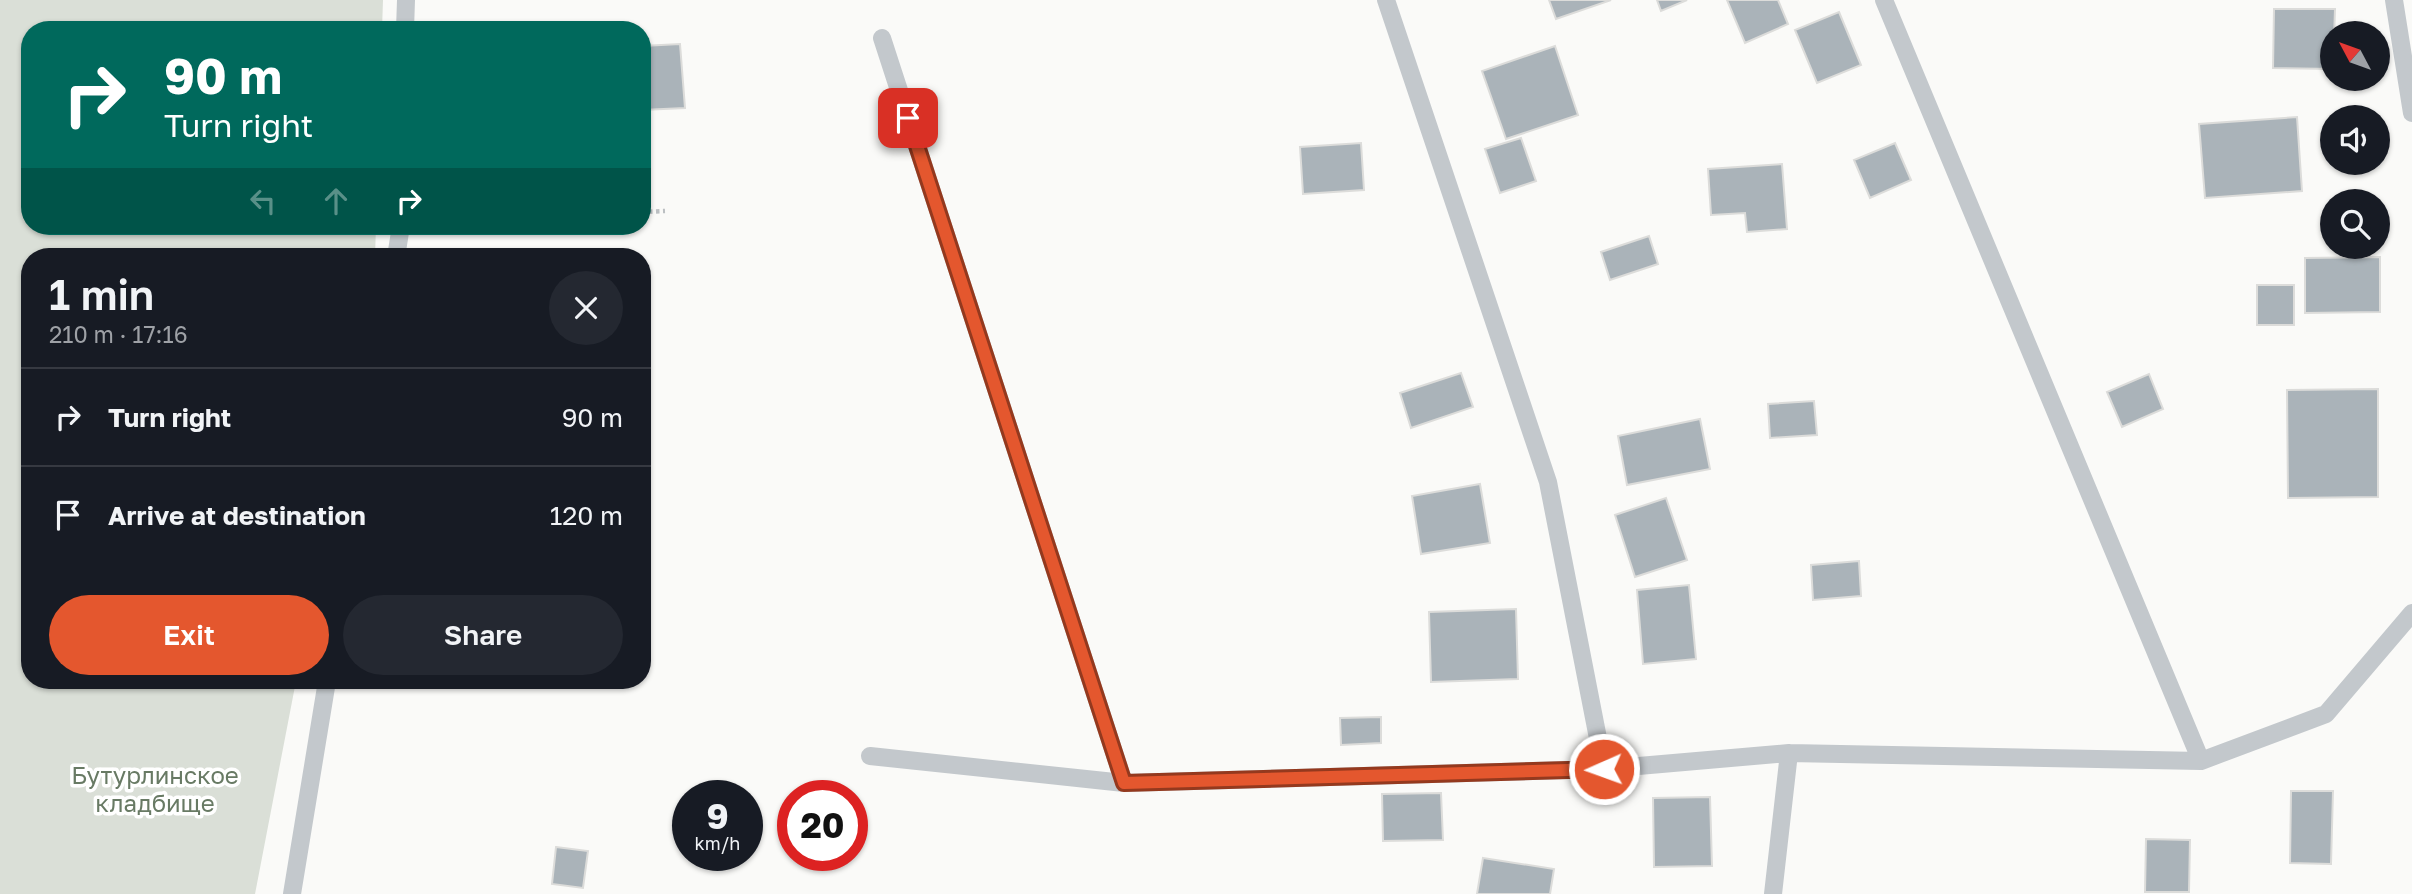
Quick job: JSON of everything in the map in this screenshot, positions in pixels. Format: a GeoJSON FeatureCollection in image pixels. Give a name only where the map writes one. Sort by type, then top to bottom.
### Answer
{"type":"FeatureCollection","features":[{"type":"Feature","properties":{"kind":"lane"},"geometry":{"type":"LineString","coordinates":[[405,21],[406,0]]}},
{"type":"Feature","properties":{"kind":"lane"},"geometry":{"type":"LineString","coordinates":[[1386,0],[1548,482],[1604,769]]}},
{"type":"Feature","properties":{"kind":"lane"},"geometry":{"type":"LineString","coordinates":[[1884,0],[2201,761]]}},
{"type":"Feature","properties":{"kind":"lane"},"geometry":{"type":"LineString","coordinates":[[2394,0],[2412,113]]}},
{"type":"Feature","properties":{"kind":"lane"},"geometry":{"type":"LineString","coordinates":[[882,38],[1124,783]]}},
{"type":"Feature","properties":{"kind":"lane"},"geometry":{"type":"LineString","coordinates":[[870,755],[1124,783],[1604,769],[1789,753],[2201,761],[2326,714],[2412,613]]}},
{"type":"Feature","properties":{"kind":"lane"},"geometry":{"type":"LineString","coordinates":[[292,894],[326,689]]}},
{"type":"Feature","properties":{"kind":"lane"},"geometry":{"type":"LineString","coordinates":[[1773,894],[1789,753]]}},
{"type":"Feature","properties":{"kind":"path"},"geometry":{"type":"LineString","coordinates":[[651,212],[665,211]]}},
{"type":"Feature","properties":{"kind":"green space","name":"Бутурлинское кладбище"},"geometry":{"type":"Polygon","coordinates":[[[0,0],[383,0],[382,21],[21,21],[21,235],[376,235],[375,248],[21,248],[21,689],[294,689],[255,894],[0,894],[0,0]]]}},
{"type":"Feature","properties":{"kind":"building"},"geometry":{"type":"Polygon","coordinates":[[[1549,0],[1611,0],[1556,19],[1549,0]]]}},
{"type":"Feature","properties":{"kind":"building"},"geometry":{"type":"Polygon","coordinates":[[[1657,0],[1687,0],[1661,11],[1657,0]]]}},
{"type":"Feature","properties":{"kind":"building"},"geometry":{"type":"Polygon","coordinates":[[[1727,0],[1778,0],[1788,24],[1745,43],[1727,0]]]}},
{"type":"Feature","properties":{"kind":"building"},"geometry":{"type":"Polygon","coordinates":[[[2274,9],[2335,9],[2335,21],[2320,21],[2320,69],[2273,68],[2274,9]]]}},
{"type":"Feature","properties":{"kind":"building"},"geometry":{"type":"Polygon","coordinates":[[[1839,12],[1861,65],[1817,83],[1795,30],[1839,12]]]}},
{"type":"Feature","properties":{"kind":"building"},"geometry":{"type":"Polygon","coordinates":[[[680,44],[685,108],[651,110],[651,46],[680,44]]]}},
{"type":"Feature","properties":{"kind":"building"},"geometry":{"type":"Polygon","coordinates":[[[1555,46],[1578,115],[1506,139],[1482,71],[1555,46]]]}},
{"type":"Feature","properties":{"kind":"building"},"geometry":{"type":"Polygon","coordinates":[[[2297,117],[2302,191],[2205,198],[2199,124],[2297,117]]]}},
{"type":"Feature","properties":{"kind":"building"},"geometry":{"type":"Polygon","coordinates":[[[1521,138],[1536,181],[1500,193],[1485,149],[1521,138]]]}},
{"type":"Feature","properties":{"kind":"building"},"geometry":{"type":"Polygon","coordinates":[[[1361,143],[1364,190],[1303,194],[1300,147],[1361,143]]]}},
{"type":"Feature","properties":{"kind":"building"},"geometry":{"type":"Polygon","coordinates":[[[1895,143],[1911,180],[1870,198],[1854,160],[1895,143]]]}},
{"type":"Feature","properties":{"kind":"building"},"geometry":{"type":"Polygon","coordinates":[[[1782,164],[1787,229],[1747,232],[1745,213],[1711,215],[1708,169],[1782,164]]]}},
{"type":"Feature","properties":{"kind":"building"},"geometry":{"type":"Polygon","coordinates":[[[1649,236],[1658,264],[1610,280],[1601,252],[1649,236]]]}},
{"type":"Feature","properties":{"kind":"building"},"geometry":{"type":"Polygon","coordinates":[[[2305,258],[2380,259],[2380,312],[2305,313],[2305,258]]]}},
{"type":"Feature","properties":{"kind":"building"},"geometry":{"type":"Polygon","coordinates":[[[2257,285],[2294,285],[2294,325],[2257,325],[2257,285]]]}},
{"type":"Feature","properties":{"kind":"building"},"geometry":{"type":"Polygon","coordinates":[[[1461,373],[1473,407],[1411,428],[1400,393],[1461,373]]]}},
{"type":"Feature","properties":{"kind":"building"},"geometry":{"type":"Polygon","coordinates":[[[2149,374],[2163,409],[2122,427],[2107,392],[2149,374]]]}},
{"type":"Feature","properties":{"kind":"building"},"geometry":{"type":"Polygon","coordinates":[[[2378,389],[2378,497],[2288,498],[2287,390],[2378,389]]]}},
{"type":"Feature","properties":{"kind":"building"},"geometry":{"type":"Polygon","coordinates":[[[1814,401],[1817,435],[1770,438],[1768,404],[1814,401]]]}},
{"type":"Feature","properties":{"kind":"building"},"geometry":{"type":"Polygon","coordinates":[[[1700,419],[1710,469],[1627,485],[1618,436],[1700,419]]]}},
{"type":"Feature","properties":{"kind":"building"},"geometry":{"type":"Polygon","coordinates":[[[1480,484],[1490,543],[1421,554],[1412,496],[1480,484]]]}},
{"type":"Feature","properties":{"kind":"building"},"geometry":{"type":"Polygon","coordinates":[[[1666,498],[1687,560],[1635,577],[1615,515],[1666,498]]]}},
{"type":"Feature","properties":{"kind":"building"},"geometry":{"type":"Polygon","coordinates":[[[1859,561],[1861,596],[1813,600],[1811,565],[1859,561]]]}},
{"type":"Feature","properties":{"kind":"building"},"geometry":{"type":"Polygon","coordinates":[[[1689,585],[1696,659],[1643,664],[1637,590],[1689,585]]]}},
{"type":"Feature","properties":{"kind":"building"},"geometry":{"type":"Polygon","coordinates":[[[1516,609],[1518,679],[1431,682],[1429,612],[1516,609]]]}},
{"type":"Feature","properties":{"kind":"building"},"geometry":{"type":"Polygon","coordinates":[[[1381,717],[1381,743],[1341,745],[1340,718],[1381,717]]]}},
{"type":"Feature","properties":{"kind":"building"},"geometry":{"type":"Polygon","coordinates":[[[2291,791],[2333,791],[2331,864],[2290,863],[2291,791]]]}},
{"type":"Feature","properties":{"kind":"building"},"geometry":{"type":"Polygon","coordinates":[[[1441,793],[1443,840],[1383,841],[1382,794],[1441,793]]]}},
{"type":"Feature","properties":{"kind":"building"},"geometry":{"type":"Polygon","coordinates":[[[1710,797],[1712,866],[1654,867],[1653,798],[1710,797]]]}},
{"type":"Feature","properties":{"kind":"building"},"geometry":{"type":"Polygon","coordinates":[[[2146,839],[2190,840],[2189,892],[2145,892],[2146,839]]]}},
{"type":"Feature","properties":{"kind":"building"},"geometry":{"type":"Polygon","coordinates":[[[556,847],[588,851],[583,888],[552,884],[556,847]]]}},
{"type":"Feature","properties":{"kind":"building"},"geometry":{"type":"Polygon","coordinates":[[[1483,858],[1554,869],[1550,894],[1477,894],[1483,858]]]}},
{"type":"Feature","properties":{"kind":"route"},"geometry":{"type":"LineString","coordinates":[[908,118],[1124,783],[1604,769]]}}]}
